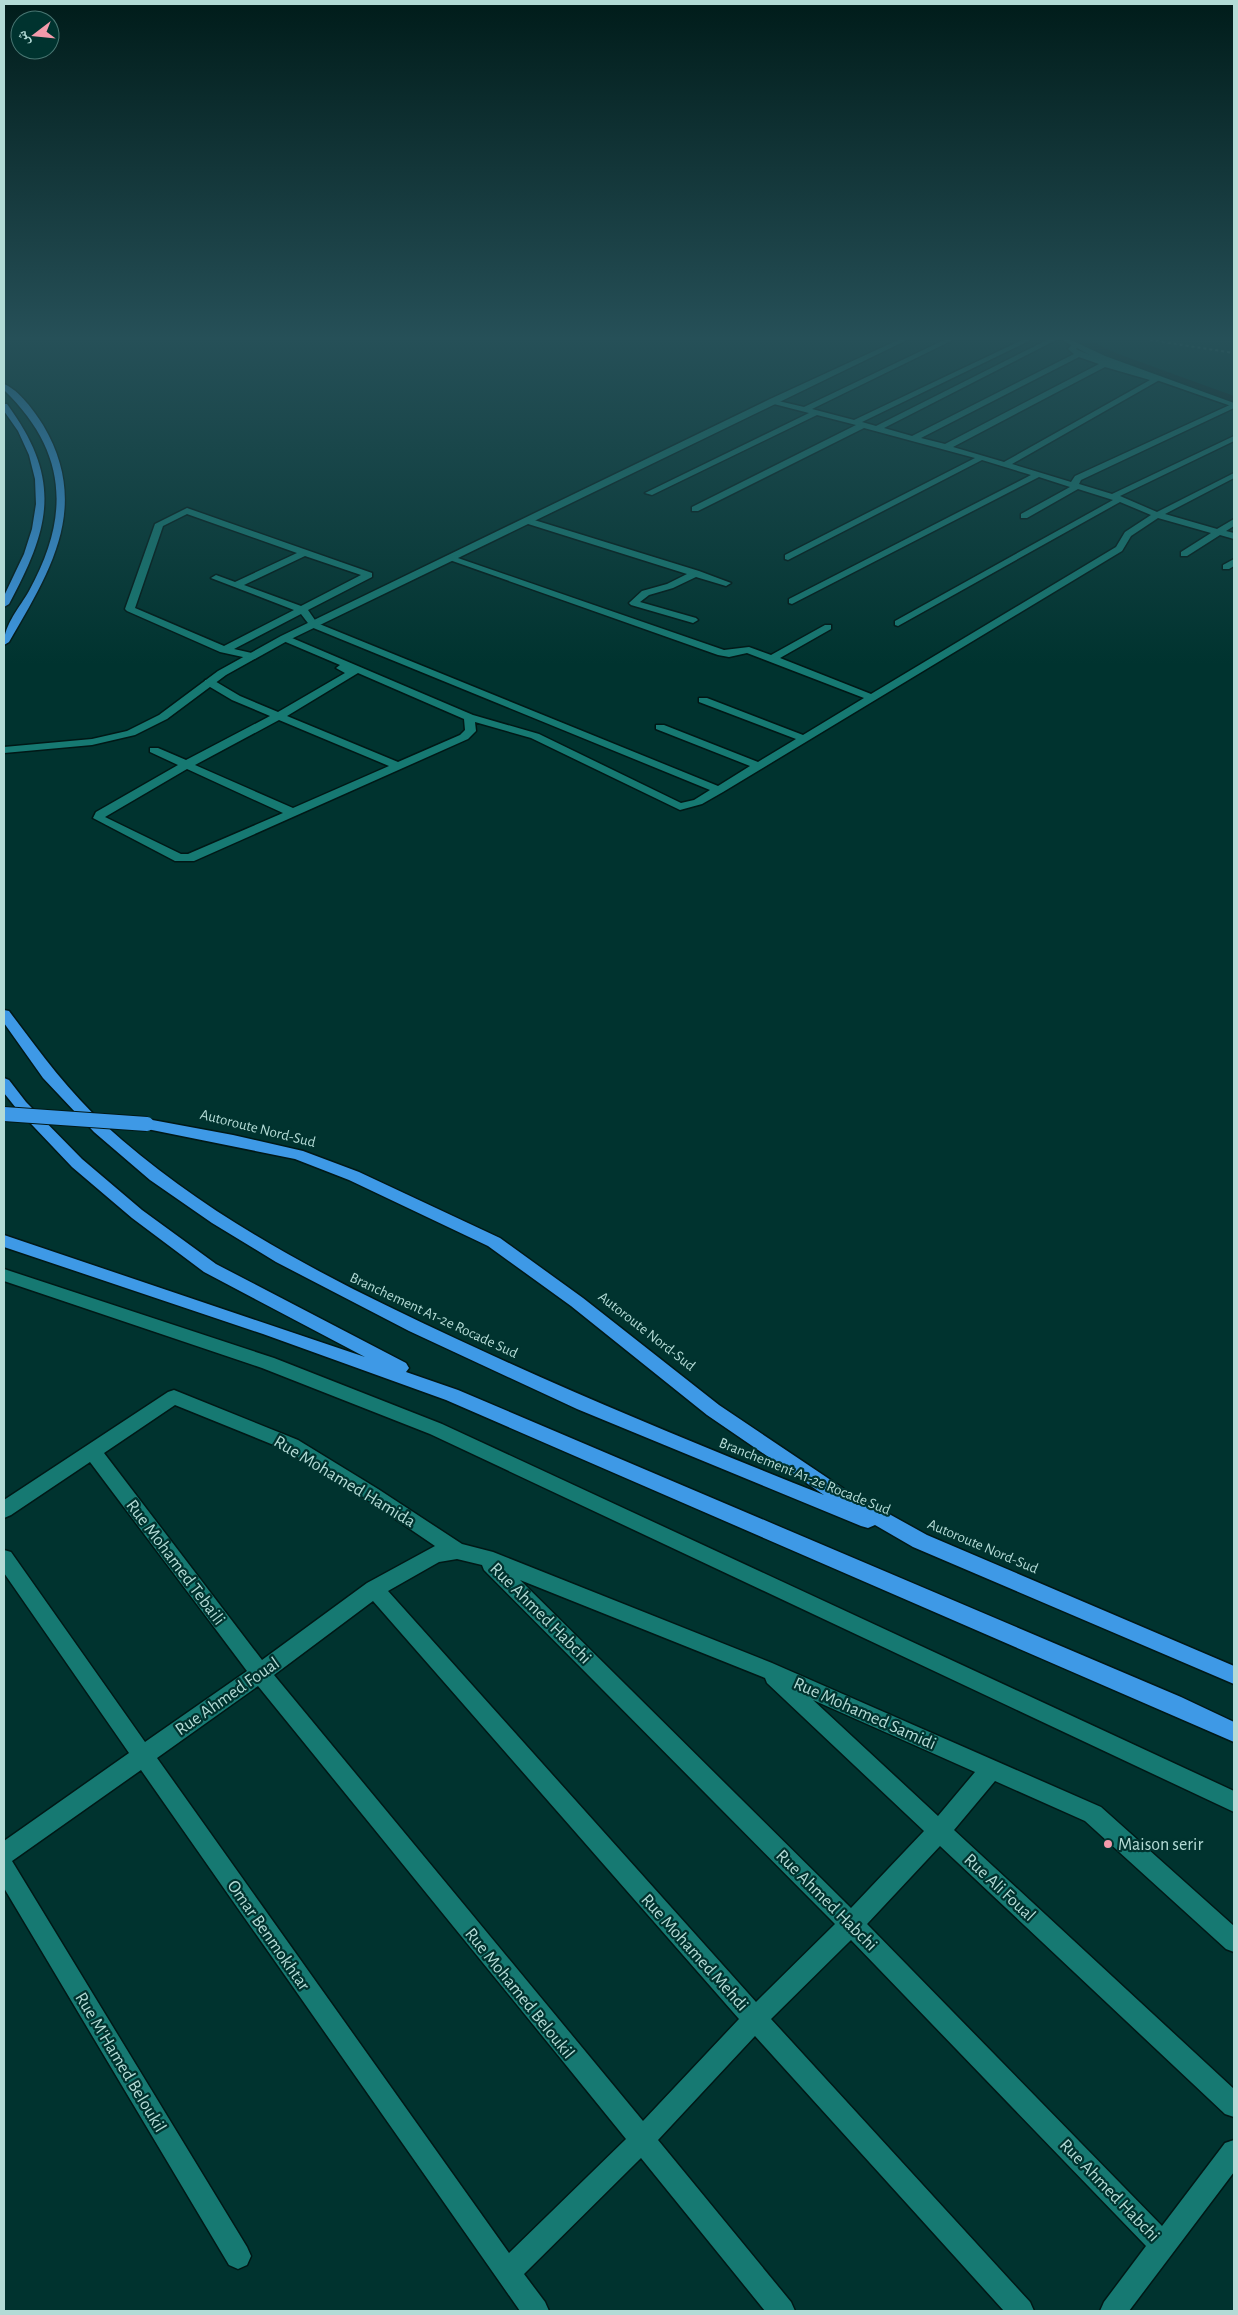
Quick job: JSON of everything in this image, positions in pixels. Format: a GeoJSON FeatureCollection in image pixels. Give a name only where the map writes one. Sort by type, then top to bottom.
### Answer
{"type":"FeatureCollection","features":[{"type":"Feature","properties":{"kind":"highway"},"geometry":{"type":"LineString","coordinates":[[4,604],[22,570],[33,544],[38,525],[41,481],[31,448]]}},
{"type":"Feature","properties":{"kind":"highway"},"geometry":{"type":"LineString","coordinates":[[4,642],[41,577],[51,554],[57,533],[61,476],[52,448]]}},
{"type":"Feature","properties":{"kind":"highway","name":"Branchement A1-2e Rocade Sud"},"geometry":{"type":"LineString","coordinates":[[4,1014],[22,1042],[61,1090],[118,1145],[166,1184],[229,1227],[288,1262],[361,1301],[615,1418],[920,1541]]}},
{"type":"Feature","properties":{"kind":"highway"},"geometry":{"type":"LineString","coordinates":[[4,1083],[21,1105],[77,1162],[137,1214],[210,1268],[452,1395]]}},
{"type":"Feature","properties":{"kind":"highway","name":"Autoroute Nord-Sud"},"geometry":{"type":"LineString","coordinates":[[4,1114],[147,1124],[233,1140],[298,1155],[354,1176],[494,1242],[577,1302],[713,1410],[838,1494],[920,1541],[1234,1676]]}},
{"type":"Feature","properties":{"kind":"highway"},"geometry":{"type":"LineString","coordinates":[[4,1241],[269,1330],[452,1395],[1156,1696],[1234,1732]]}},
{"type":"Feature","properties":{"kind":"street"},"geometry":{"type":"LineString","coordinates":[[4,750],[92,742],[131,733],[164,717],[222,673],[281,640],[677,448]]}},
{"type":"Feature","properties":{"kind":"street"},"geometry":{"type":"LineString","coordinates":[[650,493],[743,448]]}},
{"type":"Feature","properties":{"kind":"street"},"geometry":{"type":"LineString","coordinates":[[695,509],[811,448]]}},
{"type":"Feature","properties":{"kind":"street"},"geometry":{"type":"LineString","coordinates":[[949,448],[1116,498],[1157,515],[1234,536]]}},
{"type":"Feature","properties":{"kind":"street"},"geometry":{"type":"LineString","coordinates":[[1004,465],[1034,448]]}},
{"type":"Feature","properties":{"kind":"street"},"geometry":{"type":"LineString","coordinates":[[1024,516],[1074,486],[1078,478],[1142,448]]}},
{"type":"Feature","properties":{"kind":"street"},"geometry":{"type":"LineString","coordinates":[[898,623],[1116,498],[1214,448]]}},
{"type":"Feature","properties":{"kind":"street"},"geometry":{"type":"LineString","coordinates":[[788,557],[981,458]]}},
{"type":"Feature","properties":{"kind":"street"},"geometry":{"type":"LineString","coordinates":[[792,601],[1037,475]]}},
{"type":"Feature","properties":{"kind":"street"},"geometry":{"type":"LineString","coordinates":[[281,640],[469,717],[535,736],[680,807],[689,806],[805,739],[1119,549],[1128,534],[1157,515],[1234,476]]}},
{"type":"Feature","properties":{"kind":"street"},"geometry":{"type":"LineString","coordinates":[[224,650],[370,575],[189,510],[159,524],[130,609],[224,650],[252,656]]}},
{"type":"Feature","properties":{"kind":"street"},"geometry":{"type":"LineString","coordinates":[[528,520],[726,583]]}},
{"type":"Feature","properties":{"kind":"street"},"geometry":{"type":"LineString","coordinates":[[1184,554],[1234,522]]}},
{"type":"Feature","properties":{"kind":"street"},"geometry":{"type":"LineString","coordinates":[[236,585],[305,552]]}},
{"type":"Feature","properties":{"kind":"street"},"geometry":{"type":"LineString","coordinates":[[449,558],[722,654],[734,654],[745,649],[773,658],[873,698]]}},
{"type":"Feature","properties":{"kind":"street"},"geometry":{"type":"LineString","coordinates":[[693,620],[634,603],[638,597],[646,593],[667,587],[696,573]]}},
{"type":"Feature","properties":{"kind":"street"},"geometry":{"type":"LineString","coordinates":[[216,578],[302,610],[314,624],[568,726],[719,790]]}},
{"type":"Feature","properties":{"kind":"street"},"geometry":{"type":"LineString","coordinates":[[773,658],[828,627]]}},
{"type":"Feature","properties":{"kind":"street"},"geometry":{"type":"LineString","coordinates":[[281,640],[353,673],[279,716],[186,765],[100,814],[99,818],[184,859],[190,858],[464,737],[471,731],[469,717]]}},
{"type":"Feature","properties":{"kind":"street"},"geometry":{"type":"LineString","coordinates":[[222,673],[233,696]]}},
{"type":"Feature","properties":{"kind":"street"},"geometry":{"type":"LineString","coordinates":[[209,682],[233,696],[398,766]]}},
{"type":"Feature","properties":{"kind":"street"},"geometry":{"type":"LineString","coordinates":[[703,700],[805,739]]}},
{"type":"Feature","properties":{"kind":"street"},"geometry":{"type":"LineString","coordinates":[[660,726],[759,766]]}},
{"type":"Feature","properties":{"kind":"street"},"geometry":{"type":"LineString","coordinates":[[154,750],[293,812]]}},
{"type":"Feature","properties":{"kind":"street"},"geometry":{"type":"LineString","coordinates":[[4,1275],[268,1363],[436,1429],[1234,1802]]}},
{"type":"Feature","properties":{"kind":"street","name":"Rue Mohamed Hamida"},"geometry":{"type":"LineString","coordinates":[[92,1451],[174,1397],[292,1445],[372,1494],[457,1551]]}},
{"type":"Feature","properties":{"kind":"street"},"geometry":{"type":"LineString","coordinates":[[4,1510],[92,1451]]}},
{"type":"Feature","properties":{"kind":"street","name":"Rue Mohamed Tebaili"},"geometry":{"type":"LineString","coordinates":[[92,1451],[260,1673]]}},
{"type":"Feature","properties":{"kind":"street","name":"Rue Mohamed Samidi"},"geometry":{"type":"LineString","coordinates":[[457,1551],[486,1558],[765,1669],[1093,1814],[1234,1941]]}},
{"type":"Feature","properties":{"kind":"street","name":"Rue Ahmed Foual"},"geometry":{"type":"LineString","coordinates":[[4,1854],[374,1590],[436,1554],[457,1551]]}},
{"type":"Feature","properties":{"kind":"street","name":"Omar Benmokhtar"},"geometry":{"type":"LineString","coordinates":[[4,1558],[507,2273],[536,2311]]}},
{"type":"Feature","properties":{"kind":"street","name":"Rue Ahmed Habchi"},"geometry":{"type":"LineString","coordinates":[[486,1558],[851,1924],[1164,2246]]}},
{"type":"Feature","properties":{"kind":"street","name":"Rue Mohamed Mehdi"},"geometry":{"type":"LineString","coordinates":[[374,1590],[755,2019],[1022,2311]]}},
{"type":"Feature","properties":{"kind":"street","name":"Rue Ali Foual"},"geometry":{"type":"LineString","coordinates":[[765,1669],[1234,2105]]}},
{"type":"Feature","properties":{"kind":"street","name":"Rue Mohamed Beloukil"},"geometry":{"type":"LineString","coordinates":[[260,1673],[782,2311]]}},
{"type":"Feature","properties":{"kind":"street"},"geometry":{"type":"LineString","coordinates":[[507,2273],[641,2141],[755,2019],[851,1924],[938,1831],[992,1768]]}},
{"type":"Feature","properties":{"kind":"street","name":"Rue M'Hamed Beloukil"},"geometry":{"type":"LineString","coordinates":[[4,1868],[238,2256]]}},
{"type":"Feature","properties":{"kind":"street"},"geometry":{"type":"LineString","coordinates":[[1113,2311],[1234,2152]]}},
{"type":"Feature","properties":{"kind":"place","name":"Maison serir"},"geometry":{"type":"Point","coordinates":[1108,1844]}}]}
